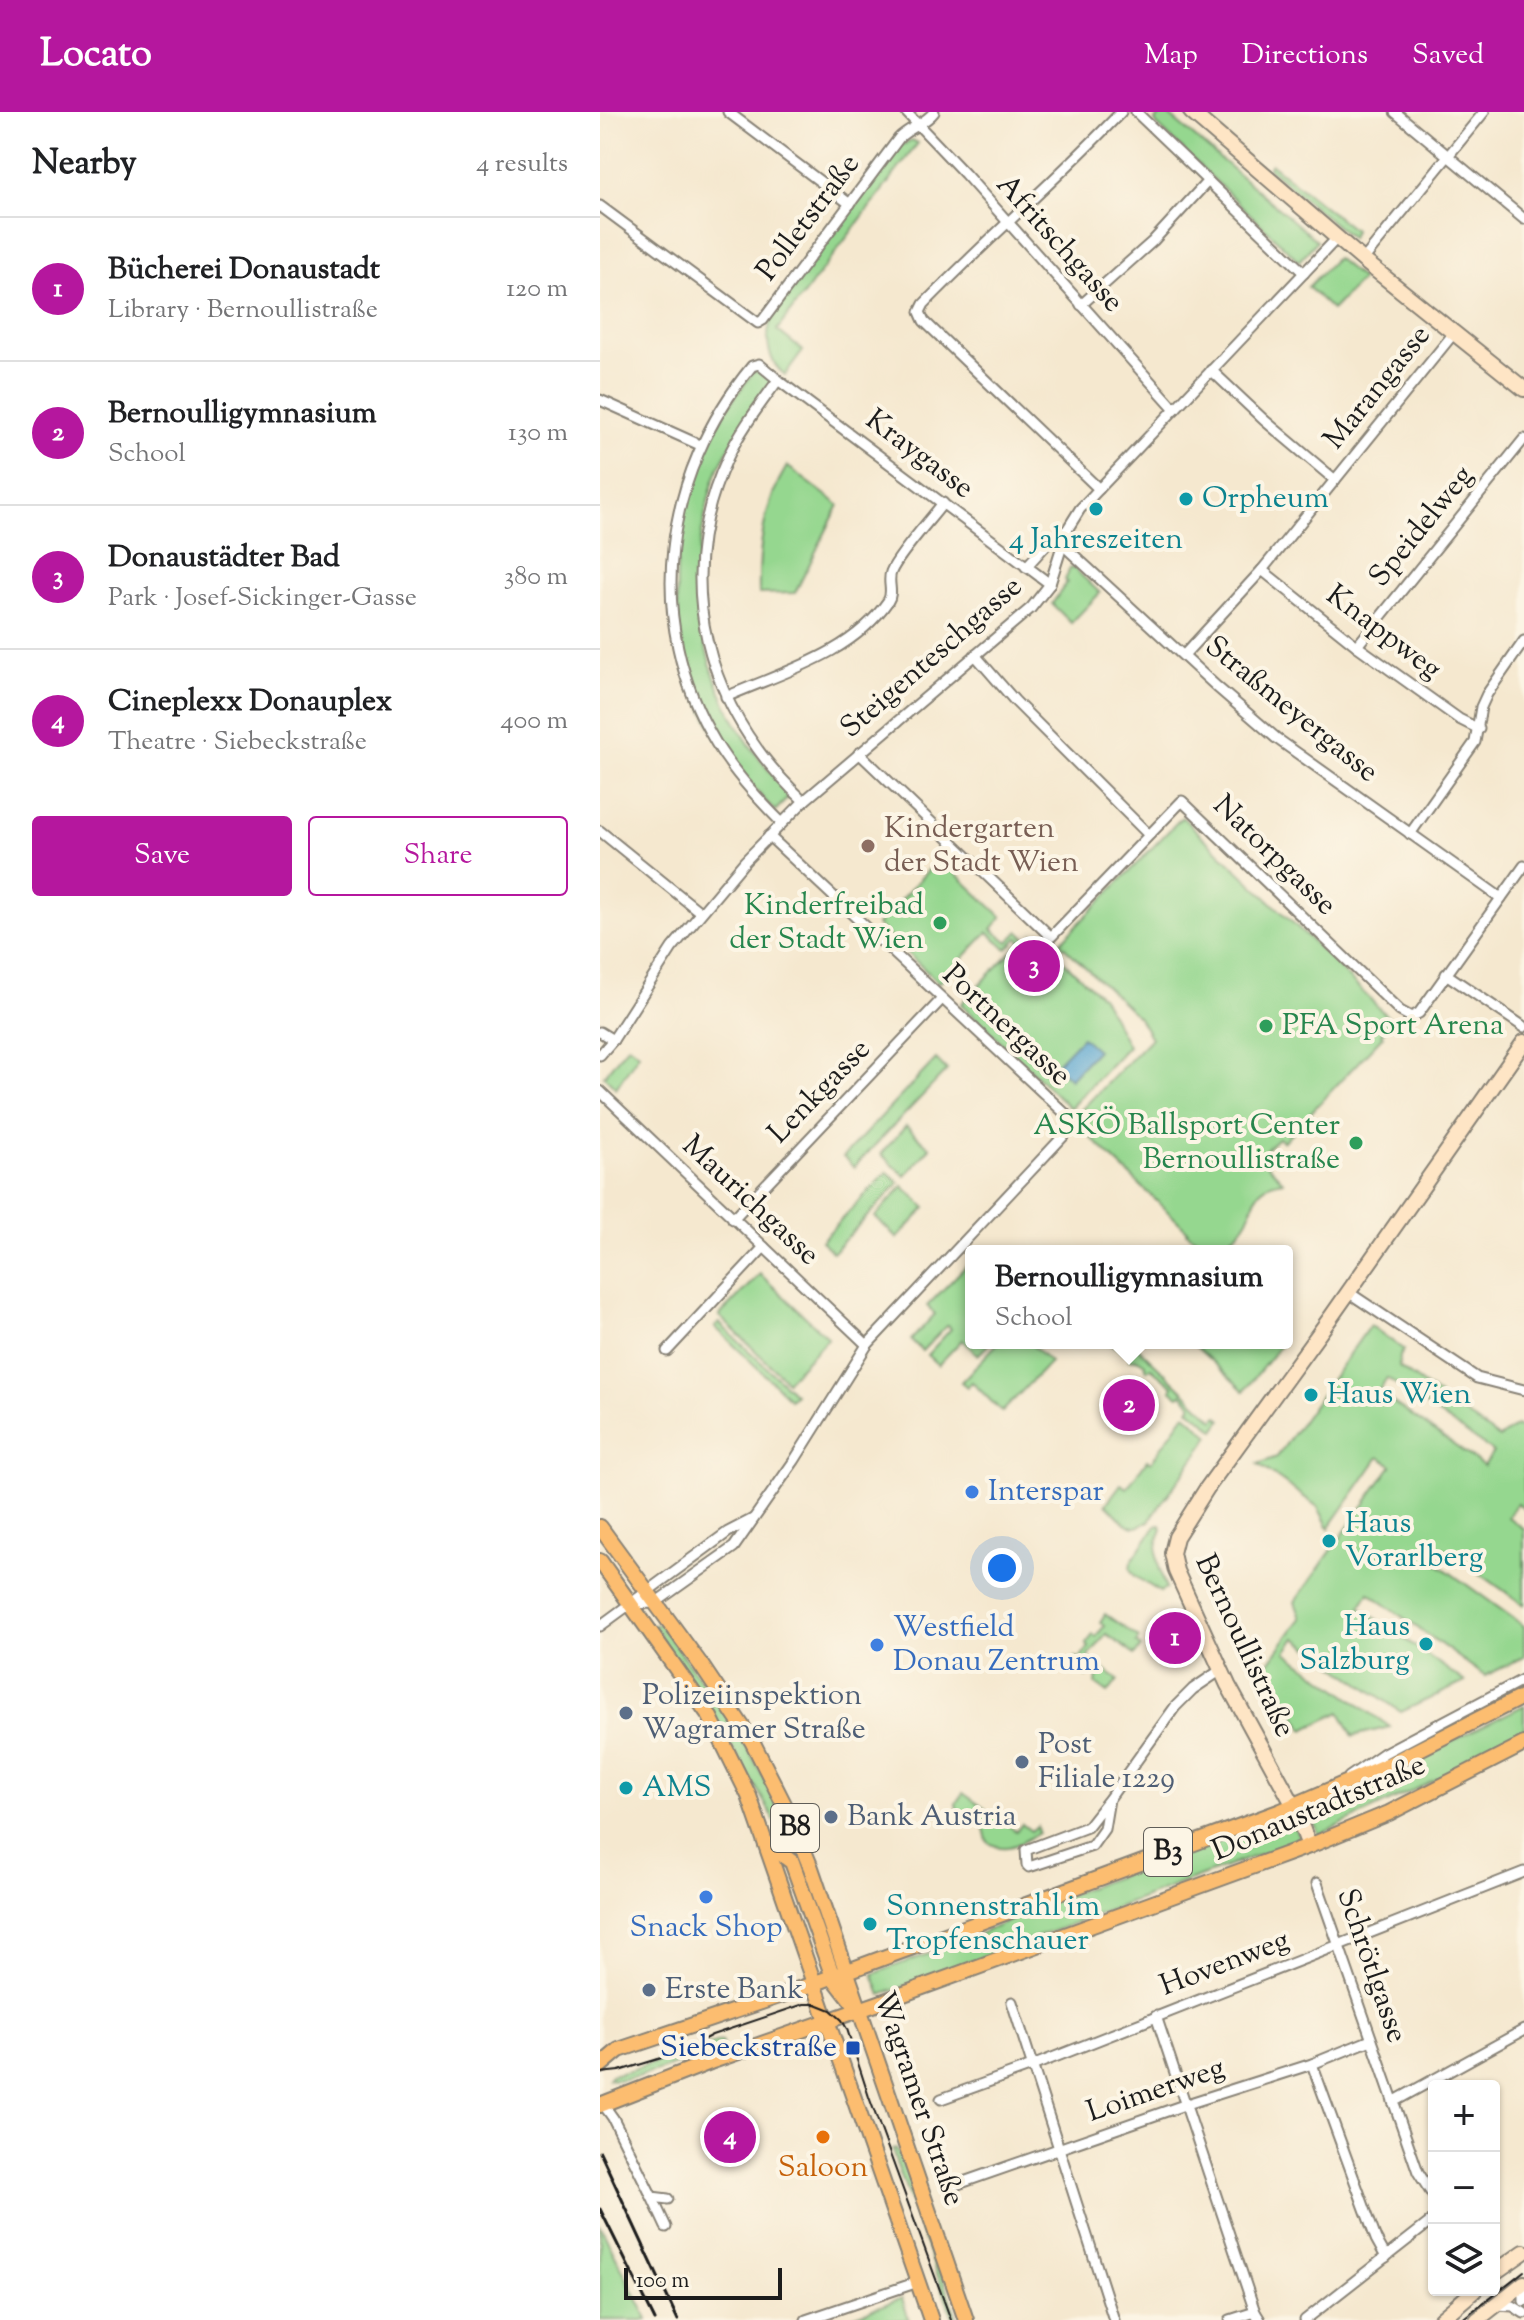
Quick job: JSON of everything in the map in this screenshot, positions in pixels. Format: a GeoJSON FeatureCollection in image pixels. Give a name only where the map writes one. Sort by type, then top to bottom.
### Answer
{"type":"FeatureCollection","features":[{"type":"Feature","properties":{"kind":"main road","name":"Wagramer Straße"},"geometry":{"type":"LineString","coordinates":[[600,1527],[738,1719],[770,1774],[811,1868],[840,1974],[860,2010],[966,2320]]}},
{"type":"Feature","properties":{"kind":"main road","name":"Wagramer Straße"},"geometry":{"type":"LineString","coordinates":[[600,1561],[684,1677],[720,1736],[749,1796],[931,2320]]}},
{"type":"Feature","properties":{"kind":"main road","name":"Donaustadtstraße"},"geometry":{"type":"LineString","coordinates":[[840,1974],[1294,1806],[1392,1763],[1524,1696]]}},
{"type":"Feature","properties":{"kind":"main road","name":"Donaustadtstraße"},"geometry":{"type":"LineString","coordinates":[[860,2010],[1309,1846],[1389,1813],[1524,1744]]}},
{"type":"Feature","properties":{"kind":"main road"},"geometry":{"type":"LineString","coordinates":[[767,1843],[792,1862],[840,1974]]}},
{"type":"Feature","properties":{"kind":"main road","name":"B3"},"geometry":{"type":"LineString","coordinates":[[600,2066],[619,2050],[840,1974]]}},
{"type":"Feature","properties":{"kind":"main road","name":"B3"},"geometry":{"type":"LineString","coordinates":[[601,2102],[860,2010]]}},
{"type":"Feature","properties":{"kind":"street"},"geometry":{"type":"LineString","coordinates":[[728,112],[850,204]]}},
{"type":"Feature","properties":{"kind":"street","name":"Afritschgasse"},"geometry":{"type":"LineString","coordinates":[[906,112],[1175,409]]}},
{"type":"Feature","properties":{"kind":"street","name":"Polletstraße"},"geometry":{"type":"LineString","coordinates":[[600,206],[758,323],[899,138],[926,121],[934,112]]}},
{"type":"Feature","properties":{"kind":"street"},"geometry":{"type":"LineString","coordinates":[[1099,489],[921,318],[920,312],[965,260],[1075,161],[1121,112]]}},
{"type":"Feature","properties":{"kind":"street"},"geometry":{"type":"LineString","coordinates":[[1191,112],[1363,260],[1524,389]]}},
{"type":"Feature","properties":{"kind":"street"},"geometry":{"type":"LineString","coordinates":[[1395,112],[1524,219]]}},
{"type":"Feature","properties":{"kind":"street"},"geometry":{"type":"LineString","coordinates":[[1363,260],[1484,112]]}},
{"type":"Feature","properties":{"kind":"street"},"geometry":{"type":"LineString","coordinates":[[1143,114],[1207,182],[1304,273]]}},
{"type":"Feature","properties":{"kind":"street"},"geometry":{"type":"LineString","coordinates":[[1081,305],[1153,241],[1207,182]]}},
{"type":"Feature","properties":{"kind":"street","name":"Steigenteschgasse"},"geometry":{"type":"LineString","coordinates":[[600,1055],[700,912],[804,801],[1031,608],[1050,584],[1075,514],[1338,237]]}},
{"type":"Feature","properties":{"kind":"street","name":"Marangasse"},"geometry":{"type":"LineString","coordinates":[[1184,655],[1262,570],[1454,333]]}},
{"type":"Feature","properties":{"kind":"street","name":"Kraygasse"},"geometry":{"type":"LineString","coordinates":[[700,445],[728,397],[752,366],[759,364],[1050,584]]}},
{"type":"Feature","properties":{"kind":"street"},"geometry":{"type":"LineString","coordinates":[[1211,370],[1335,480]]}},
{"type":"Feature","properties":{"kind":"street"},"geometry":{"type":"LineString","coordinates":[[778,380],[746,424],[712,497],[700,572],[703,623],[710,655],[726,697],[757,751],[779,778],[804,801]]}},
{"type":"Feature","properties":{"kind":"street"},"geometry":{"type":"LineString","coordinates":[[600,400],[700,445],[681,499],[673,547],[671,593],[676,641],[691,691],[716,743],[745,784],[782,823]]}},
{"type":"Feature","properties":{"kind":"street","name":"Speidelweg"},"geometry":{"type":"LineString","coordinates":[[1357,646],[1524,439]]}},
{"type":"Feature","properties":{"kind":"street"},"geometry":{"type":"LineString","coordinates":[[726,697],[828,653],[855,638],[890,597],[892,570],[943,503]]}},
{"type":"Feature","properties":{"kind":"street"},"geometry":{"type":"LineString","coordinates":[[1026,567],[1046,545],[1067,530]]}},
{"type":"Feature","properties":{"kind":"street","name":"Straßmeyergasse"},"geometry":{"type":"LineString","coordinates":[[1063,545],[1276,738],[1501,898]]}},
{"type":"Feature","properties":{"kind":"street","name":"Knappweg"},"geometry":{"type":"LineString","coordinates":[[1262,570],[1357,646],[1459,719],[1479,729]]}},
{"type":"Feature","properties":{"kind":"street"},"geometry":{"type":"LineString","coordinates":[[1410,834],[1475,742],[1481,707],[1487,694],[1524,641]]}},
{"type":"Feature","properties":{"kind":"street"},"geometry":{"type":"LineString","coordinates":[[975,655],[1015,701],[1148,834]]}},
{"type":"Feature","properties":{"kind":"street","name":"Natorpgasse"},"geometry":{"type":"LineString","coordinates":[[859,753],[1051,937],[1182,801],[1407,1016],[1416,1016],[1446,974]]}},
{"type":"Feature","properties":{"kind":"street"},"geometry":{"type":"LineString","coordinates":[[600,831],[700,912]]}},
{"type":"Feature","properties":{"kind":"street","name":"Portnergasse"},"geometry":{"type":"LineString","coordinates":[[769,836],[1071,1119],[1072,1127],[867,1345]]}},
{"type":"Feature","properties":{"kind":"street"},"geometry":{"type":"LineString","coordinates":[[1524,866],[1446,974],[1524,1027]]}},
{"type":"Feature","properties":{"kind":"street","name":"Lenkgasse"},"geometry":{"type":"LineString","coordinates":[[733,1219],[941,1000]]}},
{"type":"Feature","properties":{"kind":"street"},"geometry":{"type":"LineString","coordinates":[[600,1032],[613,1040]]}},
{"type":"Feature","properties":{"kind":"street","name":"Bernoullistraße"},"geometry":{"type":"LineString","coordinates":[[1309,1846],[1294,1806],[1221,1670],[1176,1571],[1172,1553],[1176,1537],[1207,1488],[1524,1042]]}},
{"type":"Feature","properties":{"kind":"street","name":"Maurichgasse"},"geometry":{"type":"LineString","coordinates":[[600,1091],[867,1345]]}},
{"type":"Feature","properties":{"kind":"street"},"geometry":{"type":"LineString","coordinates":[[667,1351],[764,1247]]}},
{"type":"Feature","properties":{"kind":"street"},"geometry":{"type":"LineString","coordinates":[[1348,1292],[1477,1378],[1524,1390]]}},
{"type":"Feature","properties":{"kind":"street"},"geometry":{"type":"LineString","coordinates":[[600,1626],[631,1604],[651,1597],[734,1547],[756,1518],[867,1345]]}},
{"type":"Feature","properties":{"kind":"street"},"geometry":{"type":"LineString","coordinates":[[651,1597],[728,1532],[756,1518]]}},
{"type":"Feature","properties":{"kind":"street"},"geometry":{"type":"LineString","coordinates":[[1109,1799],[1104,1829],[1092,1846],[1029,1867],[1027,1865],[1026,1850],[1087,1827],[1175,1707],[1193,1689],[1221,1670]]}},
{"type":"Feature","properties":{"kind":"street","name":"Donaustadtstraße"},"geometry":{"type":"LineString","coordinates":[[1327,1791],[1384,1753],[1524,1679]]}},
{"type":"Feature","properties":{"kind":"street","name":"Hovenweg"},"geometry":{"type":"LineString","coordinates":[[941,2099],[1338,1947],[1524,1872]]}},
{"type":"Feature","properties":{"kind":"street","name":"Schrötlgasse"},"geometry":{"type":"LineString","coordinates":[[1317,1883],[1418,2172],[1428,2188]]}},
{"type":"Feature","properties":{"kind":"street"},"geometry":{"type":"LineString","coordinates":[[1012,2002],[1114,2320]]}},
{"type":"Feature","properties":{"kind":"street"},"geometry":{"type":"LineString","coordinates":[[1156,2016],[1257,2316],[1230,2320]]}},
{"type":"Feature","properties":{"kind":"street"},"geometry":{"type":"LineString","coordinates":[[1393,2102],[1524,2030]]}},
{"type":"Feature","properties":{"kind":"street","name":"Loimerweg"},"geometry":{"type":"LineString","coordinates":[[955,2185],[1312,2064],[1371,2040]]}},
{"type":"Feature","properties":{"kind":"street"},"geometry":{"type":"LineString","coordinates":[[1312,2064],[1376,2239],[1386,2257]]}},
{"type":"Feature","properties":{"kind":"street"},"geometry":{"type":"LineString","coordinates":[[601,2102],[613,2118],[666,2227]]}},
{"type":"Feature","properties":{"kind":"street"},"geometry":{"type":"LineString","coordinates":[[652,2197],[668,2199]]}},
{"type":"Feature","properties":{"kind":"street"},"geometry":{"type":"LineString","coordinates":[[1305,2320],[1428,2224]]}},
{"type":"Feature","properties":{"kind":"street"},"geometry":{"type":"LineString","coordinates":[[1500,2269],[1524,2252]]}},
{"type":"Feature","properties":{"kind":"street"},"geometry":{"type":"LineString","coordinates":[[806,2320],[918,2282]]}},
{"type":"Feature","properties":{"kind":"street"},"geometry":{"type":"LineString","coordinates":[[1524,2286],[1524,2301]]}},
{"type":"Feature","properties":{"kind":"street"},"geometry":{"type":"LineString","coordinates":[[1477,2320],[1524,2286]]}},
{"type":"Feature","properties":{"kind":"street"},"geometry":{"type":"LineString","coordinates":[[1440,2320],[1468,2296]]}},
{"type":"Feature","properties":{"kind":"street"},"geometry":{"type":"LineString","coordinates":[[1494,2306],[1507,2304],[1524,2313]]}},
{"type":"Feature","properties":{"kind":"green space"},"geometry":{"type":"Polygon","coordinates":[[[1163,112],[1317,241],[1299,261],[1156,124],[1163,112]]]}},
{"type":"Feature","properties":{"kind":"green space"},"geometry":{"type":"Polygon","coordinates":[[[912,140],[918,143],[777,330],[803,351],[785,375],[770,352],[768,321],[902,143],[912,140]]]}},
{"type":"Feature","properties":{"kind":"green space"},"geometry":{"type":"Polygon","coordinates":[[[1271,164],[1354,230],[1351,238],[1268,168],[1271,164]]]}},
{"type":"Feature","properties":{"kind":"green space"},"geometry":{"type":"Polygon","coordinates":[[[1336,258],[1362,279],[1332,310],[1308,287],[1336,258]]]}},
{"type":"Feature","properties":{"kind":"green space"},"geometry":{"type":"Polygon","coordinates":[[[755,370],[771,383],[731,445],[713,483],[702,532],[698,569],[699,605],[704,640],[728,707],[745,738],[791,795],[775,811],[731,758],[699,701],[681,639],[677,605],[679,534],[689,486],[712,433],[755,370]]]}},
{"type":"Feature","properties":{"kind":"green space"},"geometry":{"type":"Polygon","coordinates":[[[787,466],[839,505],[795,593],[759,594],[767,512],[787,466]]]}},
{"type":"Feature","properties":{"kind":"green space"},"geometry":{"type":"Polygon","coordinates":[[[1070,568],[1075,569],[1100,593],[1071,623],[1052,604],[1067,582],[1070,568]]]}},
{"type":"Feature","properties":{"kind":"green space","name":"PFA Sport Arena"},"geometry":{"type":"Polygon","coordinates":[[[1182,817],[1392,1021],[1381,1034],[1383,1036],[1283,1142],[1278,1138],[1259,1156],[1283,1181],[1270,1184],[1260,1191],[1247,1221],[1235,1235],[1211,1243],[1187,1233],[1083,1130],[1077,1114],[1151,1038],[1139,1018],[1060,943],[1182,817]]]}},
{"type":"Feature","properties":{"kind":"green space"},"geometry":{"type":"Polygon","coordinates":[[[947,850],[955,859],[950,868],[1002,917],[992,929],[1008,942],[1019,931],[1028,940],[1034,934],[1102,997],[1128,1046],[1070,1108],[961,1004],[1022,941],[1018,938],[1007,949],[988,932],[939,983],[877,925],[947,850]]]}},
{"type":"Feature","properties":{"kind":"green space"},"geometry":{"type":"Polygon","coordinates":[[[628,1045],[639,1053],[616,1088],[604,1076],[628,1045]]]}},
{"type":"Feature","properties":{"kind":"green space"},"geometry":{"type":"Polygon","coordinates":[[[936,1059],[947,1070],[854,1167],[843,1157],[936,1059]]]}},
{"type":"Feature","properties":{"kind":"green space"},"geometry":{"type":"Polygon","coordinates":[[[906,1126],[930,1148],[905,1176],[881,1154],[906,1126]]]}},
{"type":"Feature","properties":{"kind":"green space"},"geometry":{"type":"Polygon","coordinates":[[[887,1172],[899,1183],[833,1252],[821,1241],[887,1172]]]}},
{"type":"Feature","properties":{"kind":"green space"},"geometry":{"type":"Polygon","coordinates":[[[903,1186],[926,1208],[897,1238],[875,1217],[903,1186]]]}},
{"type":"Feature","properties":{"kind":"green space"},"geometry":{"type":"Polygon","coordinates":[[[965,1267],[965,1343],[962,1340],[938,1365],[927,1355],[951,1329],[947,1325],[922,1351],[911,1340],[935,1314],[927,1306],[965,1267]]]}},
{"type":"Feature","properties":{"kind":"green space"},"geometry":{"type":"Polygon","coordinates":[[[760,1274],[828,1338],[787,1381],[719,1316],[760,1274]]]}},
{"type":"Feature","properties":{"kind":"green space"},"geometry":{"type":"Polygon","coordinates":[[[719,1323],[795,1394],[790,1399],[715,1327],[719,1323]]]}},
{"type":"Feature","properties":{"kind":"green space"},"geometry":{"type":"Polygon","coordinates":[[[1370,1325],[1404,1350],[1399,1367],[1499,1438],[1516,1426],[1524,1431],[1524,1508],[1517,1503],[1508,1517],[1524,1529],[1524,1605],[1444,1548],[1434,1561],[1524,1626],[1524,1657],[1485,1676],[1369,1593],[1360,1607],[1465,1682],[1401,1712],[1296,1638],[1286,1652],[1390,1727],[1353,1736],[1340,1712],[1304,1730],[1267,1665],[1301,1618],[1295,1602],[1392,1465],[1379,1457],[1329,1528],[1318,1507],[1258,1464],[1277,1457],[1370,1325]],[[1387,1378],[1378,1392],[1484,1466],[1493,1452],[1387,1378]]]}},
{"type":"Feature","properties":{"kind":"green space"},"geometry":{"type":"Polygon","coordinates":[[[992,1349],[1036,1349],[1050,1362],[1002,1412],[972,1382],[967,1387],[961,1382],[992,1349]]]}},
{"type":"Feature","properties":{"kind":"green space"},"geometry":{"type":"Polygon","coordinates":[[[1118,1349],[1139,1349],[1214,1420],[1218,1416],[1222,1420],[1215,1430],[1189,1409],[1192,1404],[1182,1394],[1179,1396],[1171,1390],[1173,1386],[1151,1368],[1147,1370],[1145,1364],[1137,1359],[1129,1360],[1129,1356],[1118,1349]]]}},
{"type":"Feature","properties":{"kind":"green space"},"geometry":{"type":"Polygon","coordinates":[[[1198,1349],[1277,1349],[1244,1391],[1198,1349]]]}},
{"type":"Feature","properties":{"kind":"green space"},"geometry":{"type":"Polygon","coordinates":[[[1185,1414],[1210,1436],[1149,1521],[1131,1526],[1106,1504],[1121,1484],[1127,1488],[1147,1460],[1151,1462],[1185,1414]]]}},
{"type":"Feature","properties":{"kind":"green space"},"geometry":{"type":"Polygon","coordinates":[[[1161,1525],[1157,1559],[1166,1589],[1160,1592],[1135,1576],[1130,1569],[1131,1562],[1156,1526],[1161,1525]]]}},
{"type":"Feature","properties":{"kind":"green space"},"geometry":{"type":"Polygon","coordinates":[[[1105,1614],[1139,1638],[1136,1643],[1141,1647],[1135,1655],[1106,1634],[1088,1658],[1118,1680],[1108,1693],[1096,1684],[1097,1676],[1092,1673],[1086,1677],[1070,1665],[1076,1657],[1080,1659],[1089,1647],[1086,1644],[1104,1626],[1100,1622],[1105,1614]]]}},
{"type":"Feature","properties":{"kind":"green space"},"geometry":{"type":"Polygon","coordinates":[[[659,1624],[751,1754],[781,1815],[806,1878],[802,1879],[787,1845],[733,1749],[653,1625],[659,1624]]]}},
{"type":"Feature","properties":{"kind":"green space"},"geometry":{"type":"Polygon","coordinates":[[[1524,1705],[1524,1735],[1319,1835],[1308,1809],[1524,1705]]]}},
{"type":"Feature","properties":{"kind":"green space"},"geometry":{"type":"Polygon","coordinates":[[[963,1793],[1016,1831],[1022,1824],[1031,1831],[1037,1826],[1038,1833],[1013,1846],[994,1845],[987,1841],[984,1828],[974,1821],[971,1825],[958,1816],[956,1803],[963,1793]]]}},
{"type":"Feature","properties":{"kind":"green space"},"geometry":{"type":"Polygon","coordinates":[[[1287,1815],[1301,1839],[881,1995],[873,1974],[969,1939],[1059,1898],[1287,1815]]]}},
{"type":"Feature","properties":{"kind":"green space"},"geometry":{"type":"Polygon","coordinates":[[[721,2041],[723,2047],[665,2069],[632,2078],[608,2079],[611,2075],[721,2041]]]}},
{"type":"Feature","properties":{"kind":"green space"},"geometry":{"type":"Polygon","coordinates":[[[896,2148],[958,2320],[954,2320],[894,2157],[893,2149],[896,2148]]]}},
{"type":"Feature","properties":{"kind":"green space"},"geometry":{"type":"Polygon","coordinates":[[[600,2225],[648,2320],[600,2320],[600,2225]]]}},
{"type":"Feature","properties":{"kind":"green space"},"geometry":{"type":"Polygon","coordinates":[[[902,2298],[909,2320],[843,2320],[902,2298]]]}},
{"type":"Feature","properties":{"kind":"water"},"geometry":{"type":"Polygon","coordinates":[[[1082,1037],[1097,1050],[1070,1079],[1055,1065],[1082,1037]]]}},
{"type":"Feature","properties":{"kind":"tram line"},"geometry":{"type":"LineString","coordinates":[[600,2073],[619,2071],[678,2053],[712,2035],[804,2004],[816,2004],[831,2010],[847,2029],[951,2320]]}},
{"type":"Feature","properties":{"kind":"tram line"},"geometry":{"type":"LineString","coordinates":[[1461,2320],[1524,2271]]}},
{"type":"Feature","properties":{"kind":"railway"},"geometry":{"type":"LineString","coordinates":[[600,2152],[678,2320]]}},
{"type":"Feature","properties":{"kind":"railway"},"geometry":{"type":"LineString","coordinates":[[600,2209],[655,2320]]}},
{"type":"Feature","properties":{"kind":"place","name":"Orpheum"},"geometry":{"type":"Point","coordinates":[1186,499]}},
{"type":"Feature","properties":{"kind":"place","name":"4 Jahreszeiten"},"geometry":{"type":"Point","coordinates":[1096,509]}},
{"type":"Feature","properties":{"kind":"place","name":"Kindergarten der Stadt Wien"},"geometry":{"type":"Point","coordinates":[868,846]}},
{"type":"Feature","properties":{"kind":"place","name":"Kinderfreibad der Stadt Wien"},"geometry":{"type":"Point","coordinates":[940,923]}},
{"type":"Feature","properties":{"kind":"place","name":"Donaustädter Bad"},"geometry":{"type":"Point","coordinates":[1034,966]}},
{"type":"Feature","properties":{"kind":"place","name":"PFA Sport Arena"},"geometry":{"type":"Point","coordinates":[1266,1026]}},
{"type":"Feature","properties":{"kind":"place","name":"ASKÖ Ballsport Center Bernoullistraße"},"geometry":{"type":"Point","coordinates":[1356,1143]}},
{"type":"Feature","properties":{"kind":"place","name":"Haus Wien"},"geometry":{"type":"Point","coordinates":[1311,1395]}},
{"type":"Feature","properties":{"kind":"place","name":"Bernoulligymnasium"},"geometry":{"type":"Point","coordinates":[1129,1405]}},
{"type":"Feature","properties":{"kind":"place","name":"Interspar"},"geometry":{"type":"Point","coordinates":[972,1492]}},
{"type":"Feature","properties":{"kind":"place","name":"Haus Vorarlberg"},"geometry":{"type":"Point","coordinates":[1329,1541]}},
{"type":"Feature","properties":{"kind":"place","name":"Bücherei Donaustadt"},"geometry":{"type":"Point","coordinates":[1175,1638]}},
{"type":"Feature","properties":{"kind":"place","name":"Haus Salzburg"},"geometry":{"type":"Point","coordinates":[1426,1644]}},
{"type":"Feature","properties":{"kind":"place","name":"Westfield Donau Zentrum"},"geometry":{"type":"Point","coordinates":[877,1645]}},
{"type":"Feature","properties":{"kind":"place","name":"Polizeiinspektion Wagramer Straße"},"geometry":{"type":"Point","coordinates":[626,1713]}},
{"type":"Feature","properties":{"kind":"place","name":"Post Filiale 1229"},"geometry":{"type":"Point","coordinates":[1022,1762]}},
{"type":"Feature","properties":{"kind":"place","name":"AMS"},"geometry":{"type":"Point","coordinates":[626,1788]}},
{"type":"Feature","properties":{"kind":"place","name":"Bank Austria"},"geometry":{"type":"Point","coordinates":[831,1817]}},
{"type":"Feature","properties":{"kind":"place","name":"Snack Shop"},"geometry":{"type":"Point","coordinates":[706,1897]}},
{"type":"Feature","properties":{"kind":"place","name":"Sonnenstrahl im Tropfenschauer"},"geometry":{"type":"Point","coordinates":[870,1924]}},
{"type":"Feature","properties":{"kind":"place","name":"Erste Bank"},"geometry":{"type":"Point","coordinates":[649,1990]}},
{"type":"Feature","properties":{"kind":"place","name":"Siebeckstraße"},"geometry":{"type":"Point","coordinates":[853,2048]}},
{"type":"Feature","properties":{"kind":"place","name":"Cineplexx Donauplex"},"geometry":{"type":"Point","coordinates":[730,2137]}},
{"type":"Feature","properties":{"kind":"place","name":"Saloon"},"geometry":{"type":"Point","coordinates":[823,2137]}}]}
